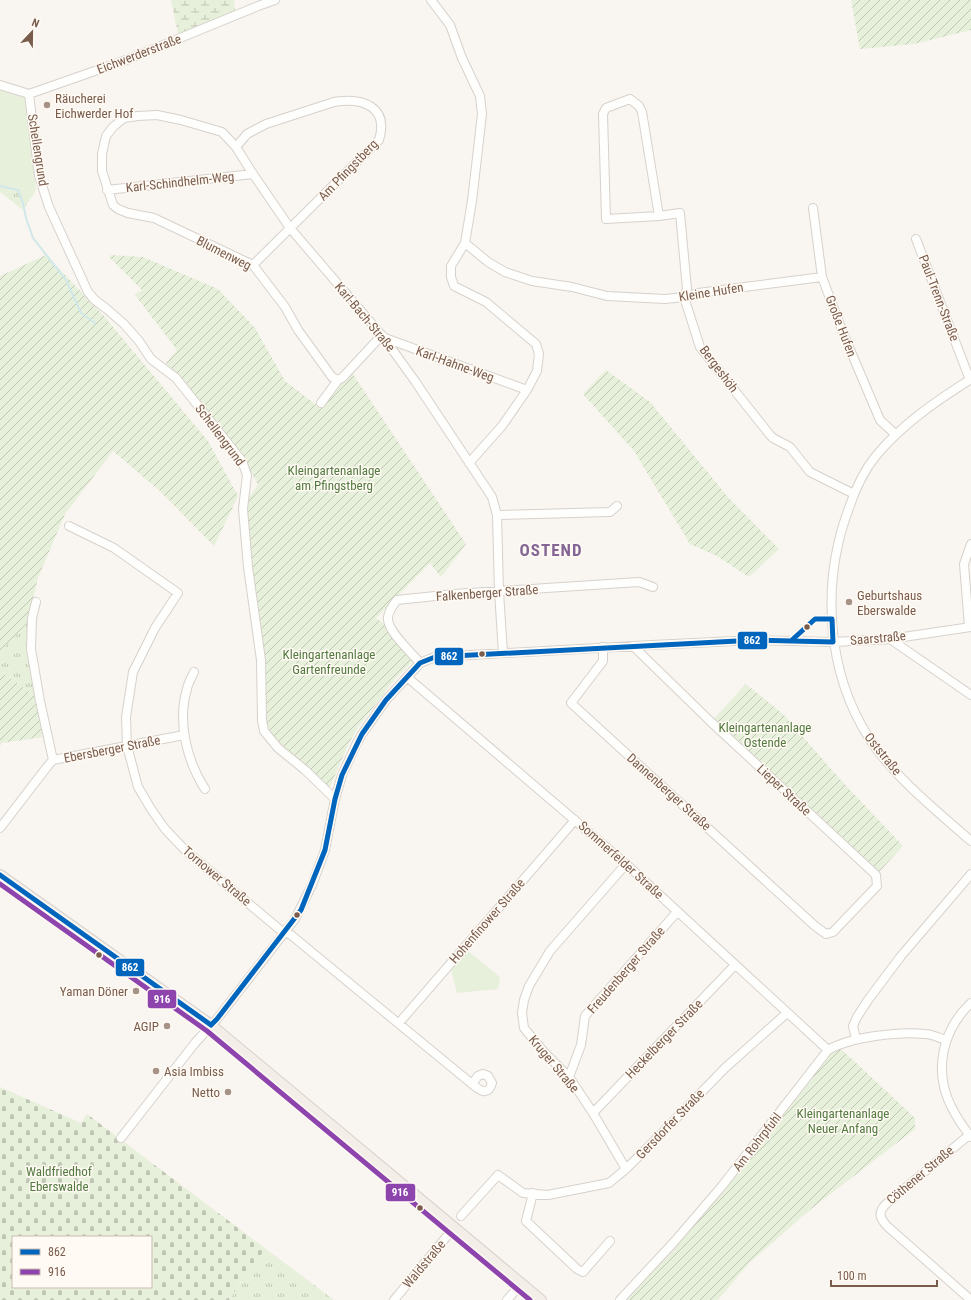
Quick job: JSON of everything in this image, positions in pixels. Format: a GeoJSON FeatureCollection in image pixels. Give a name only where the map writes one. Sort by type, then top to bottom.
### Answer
{"type":"FeatureCollection","features":[{"type":"Feature","properties":{"kind":"main road"},"geometry":{"type":"LineString","coordinates":[[0,875],[211,1025],[541,1300]]}},
{"type":"Feature","properties":{"kind":"street","name":"Eichwerderstraße"},"geometry":{"type":"LineString","coordinates":[[29,94],[128,59],[275,0]]}},
{"type":"Feature","properties":{"kind":"street"},"geometry":{"type":"LineString","coordinates":[[431,0],[450,25],[462,58],[480,96],[482,114],[473,194],[465,243],[451,266],[451,277],[454,286],[486,302],[536,344],[539,354],[537,371],[526,390],[502,426],[469,463]]}},
{"type":"Feature","properties":{"kind":"street"},"geometry":{"type":"LineString","coordinates":[[0,85],[29,94]]}},
{"type":"Feature","properties":{"kind":"street","name":"Schellengrund"},"geometry":{"type":"LineString","coordinates":[[29,94],[39,176],[49,207],[88,292],[95,300],[124,324],[139,341],[151,359],[176,378],[187,390],[242,461],[246,469],[248,479],[243,509],[248,568],[261,660],[262,720],[264,731],[278,748],[335,799]]}},
{"type":"Feature","properties":{"kind":"street","name":"Bergeshöh"},"geometry":{"type":"LineString","coordinates":[[659,216],[642,112],[639,106],[630,99],[606,108],[603,114],[606,220],[659,216],[680,213],[687,289],[684,298],[700,346],[773,438],[790,447],[810,472],[854,494]]}},
{"type":"Feature","properties":{"kind":"street","name":"Am Pfingstberg"},"geometry":{"type":"LineString","coordinates":[[236,147],[247,134],[266,124],[334,102],[346,100],[364,102],[378,112],[382,124],[382,131],[379,140],[253,265]]}},
{"type":"Feature","properties":{"kind":"street","name":"Karl-Bach-Straße"},"geometry":{"type":"LineString","coordinates":[[102,154],[106,136],[113,127],[124,118],[157,115],[181,120],[222,132],[236,147],[290,228],[383,337],[415,381],[492,497],[497,515],[499,592],[503,653]]}},
{"type":"Feature","properties":{"kind":"street","name":"Blumenweg"},"geometry":{"type":"LineString","coordinates":[[102,154],[102,170],[107,190],[113,205],[118,209],[154,218],[253,265],[332,377],[338,380]]}},
{"type":"Feature","properties":{"kind":"street","name":"Karl-Schindhelm-Weg"},"geometry":{"type":"LineString","coordinates":[[107,190],[253,174]]}},
{"type":"Feature","properties":{"kind":"street","name":"Große Hufen"},"geometry":{"type":"LineString","coordinates":[[813,208],[822,277],[843,333],[880,420],[895,434]]}},
{"type":"Feature","properties":{"kind":"street","name":"Paul-Trenn-Straße"},"geometry":{"type":"LineString","coordinates":[[916,239],[971,379]]}},
{"type":"Feature","properties":{"kind":"street","name":"Kleine Hufen"},"geometry":{"type":"LineString","coordinates":[[465,243],[488,262],[505,272],[532,281],[572,287],[608,296],[665,299],[684,298],[698,293],[822,277]]}},
{"type":"Feature","properties":{"kind":"street"},"geometry":{"type":"LineString","coordinates":[[321,403],[338,380],[342,378],[383,337]]}},
{"type":"Feature","properties":{"kind":"street","name":"Karl-Hahne-Weg"},"geometry":{"type":"LineString","coordinates":[[383,337],[526,390]]}},
{"type":"Feature","properties":{"kind":"street","name":"Oststraße"},"geometry":{"type":"LineString","coordinates":[[971,379],[939,400],[895,434],[874,458],[861,479],[844,522],[835,555],[832,579],[834,642],[842,677],[852,709],[869,738],[887,762],[971,841]]}},
{"type":"Feature","properties":{"kind":"street"},"geometry":{"type":"LineString","coordinates":[[497,515],[610,512],[617,506]]}},
{"type":"Feature","properties":{"kind":"street","name":"Tornower Straße"},"geometry":{"type":"LineString","coordinates":[[69,526],[114,548],[178,593],[155,628],[133,672],[126,717],[127,746],[140,791],[165,829],[185,850],[279,929],[291,935],[472,1084]]}},
{"type":"Feature","properties":{"kind":"street"},"geometry":{"type":"LineString","coordinates":[[970,627],[964,564],[971,544]]}},
{"type":"Feature","properties":{"kind":"street","name":"Falkenberger Straße"},"geometry":{"type":"LineString","coordinates":[[420,663],[401,642],[389,625],[388,617],[390,608],[397,600],[454,594],[639,582],[653,587]]}},
{"type":"Feature","properties":{"kind":"street"},"geometry":{"type":"LineString","coordinates":[[36,602],[32,618],[31,649],[40,701],[53,760]]}},
{"type":"Feature","properties":{"kind":"street","name":"Saarstraße"},"geometry":{"type":"LineString","coordinates":[[121,1138],[217,1019],[301,910],[325,850],[335,799],[342,775],[362,734],[386,700],[420,663],[435,657],[633,646],[756,640],[834,642],[890,639],[970,627]]}},
{"type":"Feature","properties":{"kind":"street"},"geometry":{"type":"LineString","coordinates":[[890,639],[971,695]]}},
{"type":"Feature","properties":{"kind":"street","name":"Lieper Straße"},"geometry":{"type":"LineString","coordinates":[[633,646],[756,764],[876,875],[877,886],[834,932],[826,934],[815,926]]}},
{"type":"Feature","properties":{"kind":"street","name":"Dannenberger Straße"},"geometry":{"type":"LineString","coordinates":[[603,648],[603,661],[571,703],[815,926]]}},
{"type":"Feature","properties":{"kind":"street"},"geometry":{"type":"LineString","coordinates":[[194,672],[187,688],[182,719],[184,735],[196,776],[205,789]]}},
{"type":"Feature","properties":{"kind":"street","name":"Sommerfelder Straße"},"geometry":{"type":"LineString","coordinates":[[407,677],[626,864],[828,1050]]}},
{"type":"Feature","properties":{"kind":"street","name":"Ebersberger Straße"},"geometry":{"type":"LineString","coordinates":[[0,828],[53,760],[184,735]]}},
{"type":"Feature","properties":{"kind":"street","name":"Hohenfinower Straße"},"geometry":{"type":"LineString","coordinates":[[399,1023],[575,820]]}},
{"type":"Feature","properties":{"kind":"street","name":"Kruger Straße"},"geometry":{"type":"LineString","coordinates":[[626,864],[550,951],[529,986],[524,1000],[522,1013],[524,1028],[568,1077],[593,1113],[626,1169]]}},
{"type":"Feature","properties":{"kind":"street"},"geometry":{"type":"LineString","coordinates":[[856,1039],[853,1026],[868,1000],[901,956],[971,874]]}},
{"type":"Feature","properties":{"kind":"street","name":"Freudenberger Straße"},"geometry":{"type":"LineString","coordinates":[[568,1077],[581,1045],[585,1016],[678,912]]}},
{"type":"Feature","properties":{"kind":"street","name":"Heckelberger Straße"},"geometry":{"type":"LineString","coordinates":[[593,1113],[735,965]]}},
{"type":"Feature","properties":{"kind":"street"},"geometry":{"type":"LineString","coordinates":[[970,1136],[952,1108],[945,1091],[942,1065],[946,1040],[956,1020],[971,1003]]}},
{"type":"Feature","properties":{"kind":"street","name":"Gersdorfer Straße"},"geometry":{"type":"LineString","coordinates":[[460,1216],[498,1175],[523,1192],[548,1195],[609,1183],[626,1169],[725,1068],[787,1013]]}},
{"type":"Feature","properties":{"kind":"street","name":"Am Rohrpfuhl"},"geometry":{"type":"LineString","coordinates":[[620,1300],[674,1242],[722,1186],[828,1050],[856,1039],[915,1033],[928,1034],[946,1040]]}},
{"type":"Feature","properties":{"kind":"street","name":"Cöthener Straße"},"geometry":{"type":"LineString","coordinates":[[970,1136],[886,1204],[881,1210],[880,1215],[888,1227],[971,1300]]}},
{"type":"Feature","properties":{"kind":"street"},"geometry":{"type":"LineString","coordinates":[[533,1193],[526,1221],[578,1269],[583,1272],[610,1241]]}},
{"type":"Feature","properties":{"kind":"street","name":"Waldstraße"},"geometry":{"type":"LineString","coordinates":[[394,1300],[455,1228]]}},
{"type":"Feature","properties":{"kind":"street"},"geometry":{"type":"LineString","coordinates":[[508,1300],[522,1284]]}},
{"type":"Feature","properties":{"kind":"green space"},"geometry":{"type":"Polygon","coordinates":[[[171,0],[234,0],[235,11],[178,34],[171,0]]]}},
{"type":"Feature","properties":{"kind":"green space"},"geometry":{"type":"Polygon","coordinates":[[[851,0],[971,0],[971,30],[914,44],[860,49],[851,0]]]}},
{"type":"Feature","properties":{"kind":"green space"},"geometry":{"type":"Polygon","coordinates":[[[0,90],[25,98],[36,190],[0,186],[0,90]]]}},
{"type":"Feature","properties":{"kind":"green space"},"geometry":{"type":"Polygon","coordinates":[[[0,186],[36,190],[23,210],[0,192],[0,186]]]}},
{"type":"Feature","properties":{"kind":"green space"},"geometry":{"type":"Polygon","coordinates":[[[46,255],[103,315],[208,441],[238,496],[214,546],[160,491],[113,451],[65,514],[38,578],[30,620],[0,652],[0,276],[46,255]]]}},
{"type":"Feature","properties":{"kind":"green space","name":"Kleingartenanlage am Pfingstberg"},"geometry":{"type":"Polygon","coordinates":[[[111,255],[143,257],[218,289],[255,328],[285,381],[319,407],[326,402],[351,371],[466,544],[441,577],[430,563],[376,618],[388,627],[414,660],[395,679],[358,727],[348,745],[329,789],[270,734],[266,720],[264,657],[258,622],[245,503],[258,485],[244,458],[185,382],[166,363],[177,350],[135,295],[142,290],[109,257],[111,255]]]}},
{"type":"Feature","properties":{"kind":"green space"},"geometry":{"type":"Polygon","coordinates":[[[606,370],[650,402],[727,496],[779,549],[749,577],[717,556],[690,544],[634,451],[583,394],[606,370]]]}},
{"type":"Feature","properties":{"kind":"green space"},"geometry":{"type":"Polygon","coordinates":[[[30,620],[35,696],[0,671],[0,652],[30,620]]]}},
{"type":"Feature","properties":{"kind":"green space"},"geometry":{"type":"Polygon","coordinates":[[[0,671],[35,696],[40,713],[43,737],[2,743],[0,746],[0,671]]]}},
{"type":"Feature","properties":{"kind":"green space","name":"Kleingartenanlage Ostende"},"geometry":{"type":"Polygon","coordinates":[[[746,684],[784,715],[838,777],[903,846],[876,875],[711,722],[746,684]]]}},
{"type":"Feature","properties":{"kind":"green space"},"geometry":{"type":"Polygon","coordinates":[[[468,951],[500,977],[498,989],[457,993],[451,970],[468,951]]]}},
{"type":"Feature","properties":{"kind":"green space","name":"Kleingartenanlage Neuer Anfang"},"geometry":{"type":"Polygon","coordinates":[[[840,1048],[915,1118],[915,1129],[811,1209],[749,1263],[718,1300],[626,1300],[706,1209],[833,1051],[840,1048]]]}},
{"type":"Feature","properties":{"kind":"green space","name":"Waldfriedhof Eberswalde"},"geometry":{"type":"Polygon","coordinates":[[[0,1087],[81,1123],[87,1114],[266,1249],[240,1280],[242,1281],[229,1300],[0,1300],[0,1087]]]}},
{"type":"Feature","properties":{"kind":"green space"},"geometry":{"type":"Polygon","coordinates":[[[266,1249],[334,1300],[229,1300],[242,1282],[240,1280],[266,1249]]]}},
{"type":"Feature","properties":{"kind":"waterway"},"geometry":{"type":"LineString","coordinates":[[0,186],[18,190],[33,238],[66,280],[81,313],[95,323]]}},
{"type":"Feature","properties":{"kind":"transit line","name":"862"},"geometry":{"type":"LineString","coordinates":[[211,1025],[301,910],[325,850],[335,799],[342,775],[362,734],[386,700],[420,663],[435,657],[756,640],[833,642],[832,619],[815,619],[792,640]]}},
{"type":"Feature","properties":{"kind":"transit line","name":"862"},"geometry":{"type":"LineString","coordinates":[[0,875],[211,1025]]}},
{"type":"Feature","properties":{"kind":"transit line","name":"916"},"geometry":{"type":"LineString","coordinates":[[0,884],[207,1031],[530,1300]]}},
{"type":"Feature","properties":{"kind":"place","name":"Räucherei Eichwerder Hof"},"geometry":{"type":"Point","coordinates":[47,105]}},
{"type":"Feature","properties":{"kind":"place","name":"Geburtshaus Eberswalde"},"geometry":{"type":"Point","coordinates":[849,602]}},
{"type":"Feature","properties":{"kind":"place","name":"Yaman Döner"},"geometry":{"type":"Point","coordinates":[136,991]}},
{"type":"Feature","properties":{"kind":"place","name":"AGIP"},"geometry":{"type":"Point","coordinates":[167,1026]}},
{"type":"Feature","properties":{"kind":"place","name":"Asia Imbiss"},"geometry":{"type":"Point","coordinates":[156,1071]}},
{"type":"Feature","properties":{"kind":"place","name":"Netto"},"geometry":{"type":"Point","coordinates":[228,1092]}},
{"type":"Feature","properties":{"kind":"district","name":"OSTEND"},"geometry":{"type":"Point","coordinates":[551,550]}},
{"type":"Feature","properties":{"kind":"park label","name":"Kleingartenanlage Gartenfreunde"},"geometry":{"type":"Point","coordinates":[329,662]}}]}
